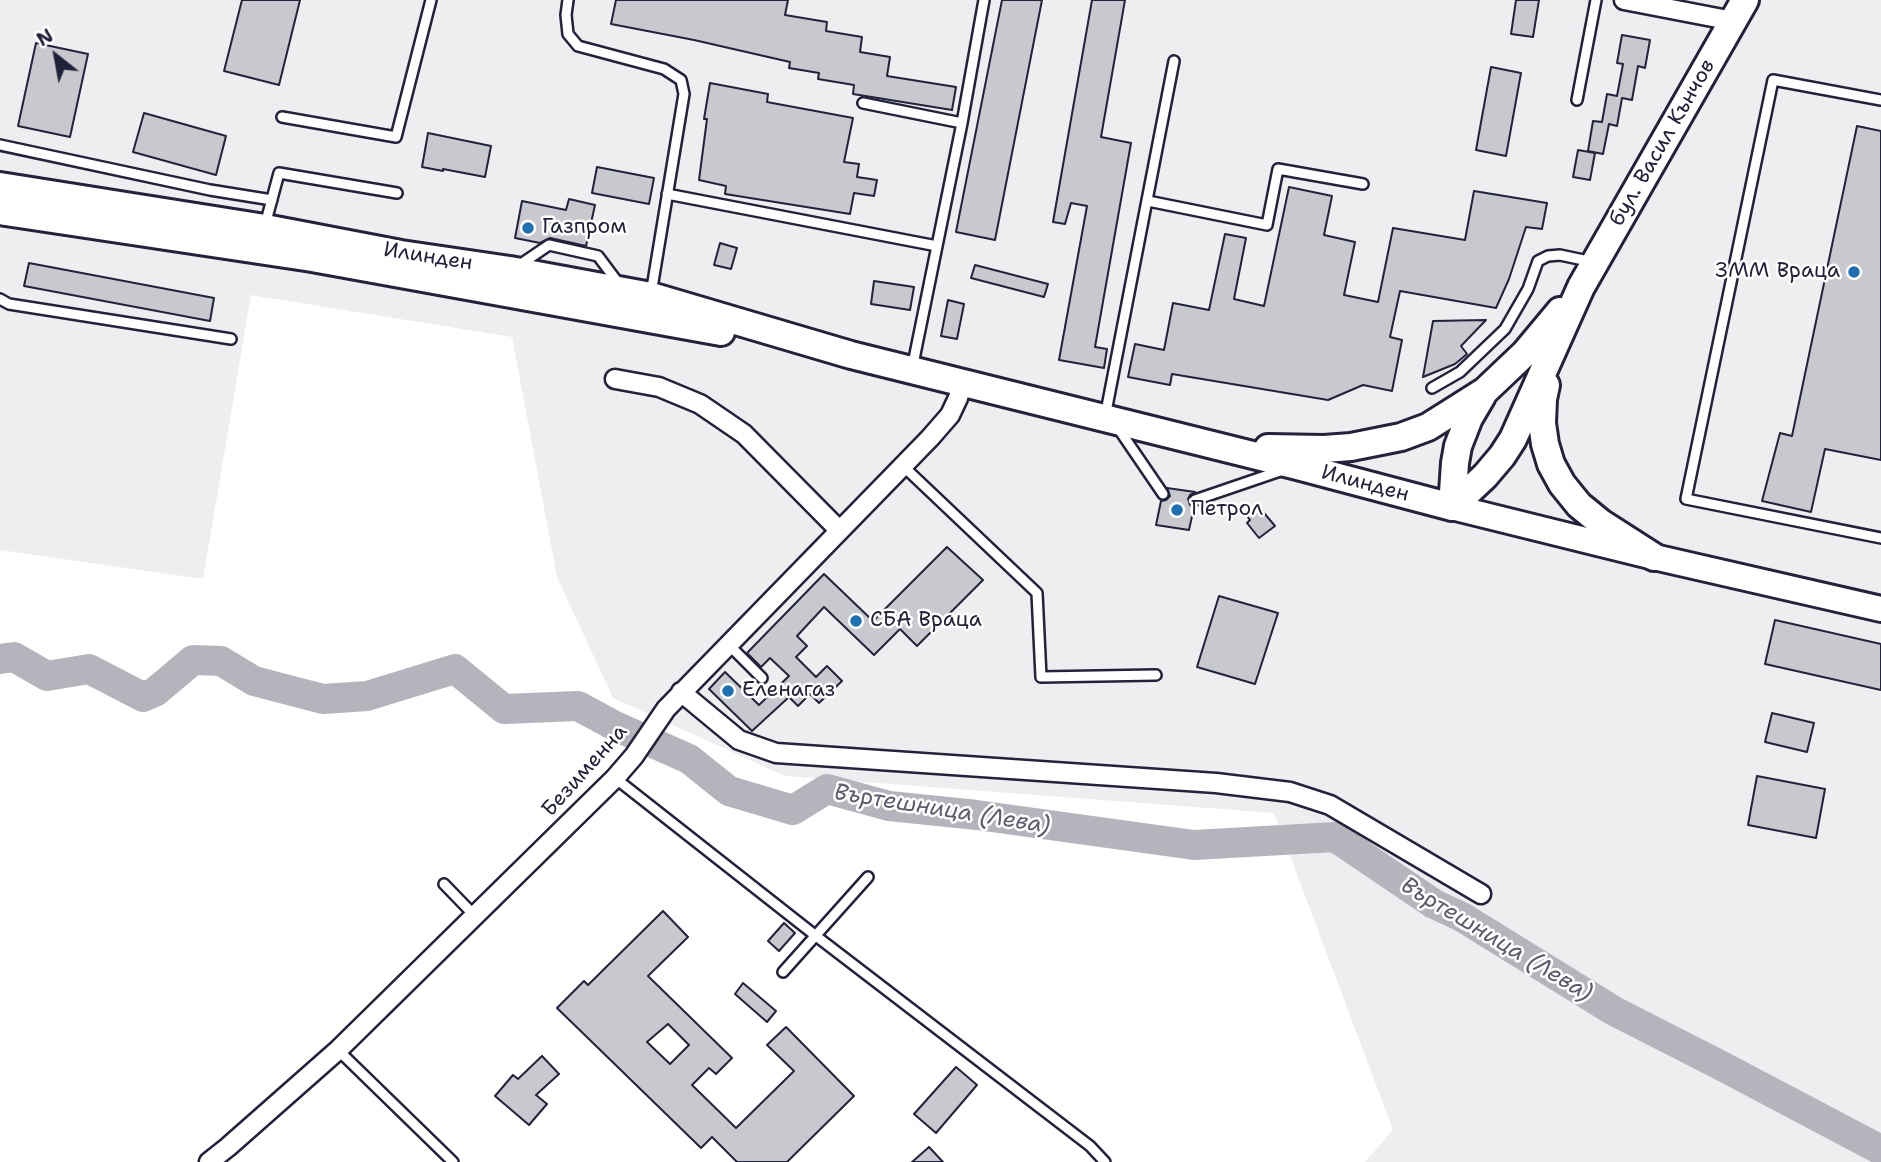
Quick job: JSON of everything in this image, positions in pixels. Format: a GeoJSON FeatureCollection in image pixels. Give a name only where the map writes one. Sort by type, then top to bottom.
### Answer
{"type":"FeatureCollection","features":[{"type":"Feature","properties":{"kind":"main road","name":"бул. Васил Кънчов"},"geometry":{"type":"LineString","coordinates":[[1452,507],[1485,476],[1513,439],[1594,262],[1739,10]]}},
{"type":"Feature","properties":{"kind":"main road","name":"Илинден"},"geometry":{"type":"LineString","coordinates":[[0,186],[265,228],[651,296],[850,355],[1452,507]]}},
{"type":"Feature","properties":{"kind":"main road","name":"Илинден"},"geometry":{"type":"LineString","coordinates":[[0,211],[312,258],[850,355]]}},
{"type":"Feature","properties":{"kind":"main road","name":"бул. Васил Кънчов"},"geometry":{"type":"LineString","coordinates":[[1225,448],[1324,449],[1377,443],[1427,427],[1485,391],[1525,353],[1581,287]]}},
{"type":"Feature","properties":{"kind":"main road"},"geometry":{"type":"LineString","coordinates":[[1554,346],[1543,399],[1542,423],[1551,464],[1562,484],[1579,505],[1601,523],[1654,557]]}},
{"type":"Feature","properties":{"kind":"main road"},"geometry":{"type":"LineString","coordinates":[[1452,507],[1458,446],[1469,418],[1485,391]]}},
{"type":"Feature","properties":{"kind":"street"},"geometry":{"type":"LineString","coordinates":[[1624,0],[1739,10]]}},
{"type":"Feature","properties":{"kind":"street"},"geometry":{"type":"LineString","coordinates":[[615,379],[659,387],[700,404],[733,426],[839,530]]}},
{"type":"Feature","properties":{"kind":"street","name":"Безименна"},"geometry":{"type":"LineString","coordinates":[[209,1162],[338,1050],[615,778],[681,692],[930,438],[950,415],[962,383]]}},
{"type":"Feature","properties":{"kind":"street","name":"Илинден"},"geometry":{"type":"LineString","coordinates":[[1452,507],[1881,609]]}},
{"type":"Feature","properties":{"kind":"street"},"geometry":{"type":"LineString","coordinates":[[681,692],[739,740],[776,753],[1216,783],[1290,792],[1330,805],[1481,894]]}},
{"type":"Feature","properties":{"kind":"lane"},"geometry":{"type":"LineString","coordinates":[[282,117],[396,136],[431,0]]}},
{"type":"Feature","properties":{"kind":"lane"},"geometry":{"type":"LineString","coordinates":[[568,0],[568,34],[578,46],[664,69],[681,80],[684,94],[651,296]]}},
{"type":"Feature","properties":{"kind":"lane"},"geometry":{"type":"LineString","coordinates":[[912,370],[984,0]]}},
{"type":"Feature","properties":{"kind":"lane"},"geometry":{"type":"LineString","coordinates":[[1577,100],[1596,0]]}},
{"type":"Feature","properties":{"kind":"lane"},"geometry":{"type":"LineString","coordinates":[[1163,494],[1109,419],[1174,61]]}},
{"type":"Feature","properties":{"kind":"lane"},"geometry":{"type":"LineString","coordinates":[[1881,100],[1773,80],[1686,499],[1881,538]]}},
{"type":"Feature","properties":{"kind":"lane"},"geometry":{"type":"LineString","coordinates":[[863,103],[962,123]]}},
{"type":"Feature","properties":{"kind":"lane"},"geometry":{"type":"LineString","coordinates":[[0,145],[210,190],[272,200]]}},
{"type":"Feature","properties":{"kind":"lane"},"geometry":{"type":"LineString","coordinates":[[1147,201],[1267,225],[1278,169],[1363,184]]}},
{"type":"Feature","properties":{"kind":"lane"},"geometry":{"type":"LineString","coordinates":[[265,228],[279,173],[397,193]]}},
{"type":"Feature","properties":{"kind":"lane"},"geometry":{"type":"LineString","coordinates":[[667,194],[937,246]]}},
{"type":"Feature","properties":{"kind":"lane"},"geometry":{"type":"LineString","coordinates":[[1432,388],[1460,372],[1505,329],[1528,289],[1538,261],[1548,256],[1560,255],[1594,262]]}},
{"type":"Feature","properties":{"kind":"lane"},"geometry":{"type":"LineString","coordinates":[[0,299],[9,304],[231,340]]}},
{"type":"Feature","properties":{"kind":"lane"},"geometry":{"type":"LineString","coordinates":[[902,465],[1037,593],[1041,677],[1156,675]]}},
{"type":"Feature","properties":{"kind":"lane"},"geometry":{"type":"LineString","coordinates":[[1195,500],[1297,466]]}},
{"type":"Feature","properties":{"kind":"lane"},"geometry":{"type":"LineString","coordinates":[[729,645],[762,678]]}},
{"type":"Feature","properties":{"kind":"lane"},"geometry":{"type":"LineString","coordinates":[[615,778],[1090,1146],[1105,1162]]}},
{"type":"Feature","properties":{"kind":"lane"},"geometry":{"type":"LineString","coordinates":[[783,972],[868,877]]}},
{"type":"Feature","properties":{"kind":"lane"},"geometry":{"type":"LineString","coordinates":[[444,884],[475,916]]}},
{"type":"Feature","properties":{"kind":"lane"},"geometry":{"type":"LineString","coordinates":[[338,1050],[453,1162]]}},
{"type":"Feature","properties":{"kind":"shaded area"},"geometry":{"type":"Polygon","coordinates":[[[0,0],[1881,0],[1881,1162],[1365,1162],[1393,1130],[1274,813],[785,776],[613,698],[557,577],[512,337],[251,295],[203,579],[0,550],[0,0]]]}},
{"type":"Feature","properties":{"kind":"building"},"geometry":{"type":"Polygon","coordinates":[[[242,0],[300,0],[279,85],[224,71],[242,0]]]}},
{"type":"Feature","properties":{"kind":"building"},"geometry":{"type":"Polygon","coordinates":[[[616,0],[788,0],[785,15],[827,22],[826,31],[862,37],[860,52],[890,57],[887,76],[956,87],[952,110],[853,94],[854,85],[818,79],[819,73],[789,68],[790,62],[611,24],[616,0]]]}},
{"type":"Feature","properties":{"kind":"building"},"geometry":{"type":"Polygon","coordinates":[[[1002,0],[1042,0],[995,240],[956,232],[1002,0]]]}},
{"type":"Feature","properties":{"kind":"building"},"geometry":{"type":"Polygon","coordinates":[[[1092,0],[1125,0],[1101,137],[1131,143],[1095,347],[1107,349],[1104,368],[1059,360],[1087,206],[1071,203],[1065,224],[1053,222],[1092,0]]]}},
{"type":"Feature","properties":{"kind":"building"},"geometry":{"type":"Polygon","coordinates":[[[1516,0],[1539,0],[1533,37],[1511,34],[1516,0]]]}},
{"type":"Feature","properties":{"kind":"building"},"geometry":{"type":"Polygon","coordinates":[[[1622,35],[1650,40],[1645,68],[1638,66],[1632,100],[1622,98],[1617,126],[1609,124],[1603,154],[1588,151],[1593,121],[1602,122],[1607,94],[1617,96],[1623,64],[1617,63],[1622,35]]]}},
{"type":"Feature","properties":{"kind":"building"},"geometry":{"type":"Polygon","coordinates":[[[36,43],[88,54],[70,137],[18,126],[36,43]]]}},
{"type":"Feature","properties":{"kind":"building"},"geometry":{"type":"Polygon","coordinates":[[[1491,67],[1521,73],[1506,156],[1476,150],[1491,67]]]}},
{"type":"Feature","properties":{"kind":"building"},"geometry":{"type":"Polygon","coordinates":[[[710,83],[768,94],[767,102],[853,118],[844,162],[859,164],[857,177],[877,180],[874,196],[854,193],[850,214],[725,194],[726,186],[699,180],[710,83]]]}},
{"type":"Feature","properties":{"kind":"building"},"geometry":{"type":"Polygon","coordinates":[[[144,113],[226,136],[216,175],[133,152],[144,113]]]}},
{"type":"Feature","properties":{"kind":"building","name":"ЗММ Враца"},"geometry":{"type":"Polygon","coordinates":[[[1857,126],[1881,131],[1881,460],[1825,449],[1811,512],[1762,501],[1780,433],[1792,436],[1857,126]]]}},
{"type":"Feature","properties":{"kind":"building"},"geometry":{"type":"Polygon","coordinates":[[[428,133],[491,146],[485,177],[422,167],[428,133]]]}},
{"type":"Feature","properties":{"kind":"building"},"geometry":{"type":"Polygon","coordinates":[[[1578,150],[1595,153],[1590,180],[1573,177],[1578,150]]]}},
{"type":"Feature","properties":{"kind":"building"},"geometry":{"type":"Polygon","coordinates":[[[597,167],[654,178],[649,204],[592,193],[597,167]]]}},
{"type":"Feature","properties":{"kind":"building"},"geometry":{"type":"Polygon","coordinates":[[[1289,187],[1332,196],[1324,235],[1355,242],[1344,295],[1378,302],[1393,228],[1465,240],[1474,191],[1547,203],[1542,229],[1526,227],[1509,279],[1496,308],[1400,291],[1390,337],[1402,340],[1392,391],[1363,385],[1328,400],[1172,374],[1170,385],[1128,377],[1135,344],[1164,350],[1173,303],[1209,310],[1225,234],[1246,238],[1234,299],[1264,306],[1289,187]]]}},
{"type":"Feature","properties":{"kind":"building"},"geometry":{"type":"Polygon","coordinates":[[[569,199],[595,205],[586,246],[550,238],[540,243],[515,238],[522,201],[566,210],[569,199]]]}},
{"type":"Feature","properties":{"kind":"building"},"geometry":{"type":"Polygon","coordinates":[[[720,243],[737,248],[731,269],[714,265],[720,243]]]}},
{"type":"Feature","properties":{"kind":"building"},"geometry":{"type":"Polygon","coordinates":[[[29,263],[214,298],[210,321],[24,286],[29,263]]]}},
{"type":"Feature","properties":{"kind":"building"},"geometry":{"type":"Polygon","coordinates":[[[975,265],[1048,284],[1044,297],[971,278],[975,265]]]}},
{"type":"Feature","properties":{"kind":"building"},"geometry":{"type":"Polygon","coordinates":[[[874,281],[914,287],[910,310],[871,304],[874,281]]]}},
{"type":"Feature","properties":{"kind":"building"},"geometry":{"type":"Polygon","coordinates":[[[948,300],[964,304],[957,339],[941,336],[948,300]]]}},
{"type":"Feature","properties":{"kind":"building"},"geometry":{"type":"Polygon","coordinates":[[[1486,320],[1461,346],[1467,354],[1455,364],[1423,377],[1433,321],[1486,320]]]}},
{"type":"Feature","properties":{"kind":"building"},"geometry":{"type":"Polygon","coordinates":[[[1167,488],[1195,492],[1188,499],[1194,507],[1189,530],[1156,525],[1161,501],[1170,496],[1167,488]]]}},
{"type":"Feature","properties":{"kind":"building"},"geometry":{"type":"Polygon","coordinates":[[[1259,507],[1275,526],[1259,538],[1247,523],[1250,520],[1247,516],[1259,507]]]}},
{"type":"Feature","properties":{"kind":"building"},"geometry":{"type":"Polygon","coordinates":[[[947,547],[983,580],[917,646],[900,629],[874,655],[824,607],[797,636],[807,646],[796,657],[816,677],[827,666],[842,681],[819,703],[810,694],[798,706],[789,697],[752,731],[709,689],[725,672],[759,705],[789,676],[770,658],[761,667],[747,653],[824,574],[873,621],[947,547]]]}},
{"type":"Feature","properties":{"kind":"building"},"geometry":{"type":"Polygon","coordinates":[[[1219,596],[1278,613],[1255,684],[1197,667],[1219,596]]]}},
{"type":"Feature","properties":{"kind":"building"},"geometry":{"type":"Polygon","coordinates":[[[1775,620],[1881,644],[1881,690],[1765,664],[1775,620]]]}},
{"type":"Feature","properties":{"kind":"building"},"geometry":{"type":"Polygon","coordinates":[[[1772,713],[1814,723],[1807,752],[1765,742],[1772,713]]]}},
{"type":"Feature","properties":{"kind":"building"},"geometry":{"type":"Polygon","coordinates":[[[1757,776],[1825,789],[1816,838],[1748,825],[1757,776]]]}},
{"type":"Feature","properties":{"kind":"building"},"geometry":{"type":"Polygon","coordinates":[[[663,911],[688,937],[648,976],[732,1058],[716,1074],[709,1068],[692,1085],[736,1128],[794,1071],[767,1045],[786,1027],[854,1096],[787,1162],[737,1162],[712,1137],[701,1148],[557,1008],[584,981],[588,985],[663,911]],[[668,1024],[647,1042],[670,1064],[689,1045],[668,1024]]]}},
{"type":"Feature","properties":{"kind":"building"},"geometry":{"type":"Polygon","coordinates":[[[784,923],[795,933],[779,951],[768,941],[784,923]]]}},
{"type":"Feature","properties":{"kind":"building"},"geometry":{"type":"Polygon","coordinates":[[[743,983],[776,1011],[767,1022],[735,994],[743,983]]]}},
{"type":"Feature","properties":{"kind":"building"},"geometry":{"type":"Polygon","coordinates":[[[542,1056],[559,1074],[536,1095],[547,1104],[529,1125],[495,1096],[513,1075],[518,1079],[542,1056]]]}},
{"type":"Feature","properties":{"kind":"building"},"geometry":{"type":"Polygon","coordinates":[[[956,1067],[977,1085],[936,1133],[914,1114],[956,1067]]]}},
{"type":"Feature","properties":{"kind":"building"},"geometry":{"type":"Polygon","coordinates":[[[929,1147],[943,1162],[912,1162],[929,1147]]]}},
{"type":"Feature","properties":{"kind":"waterway","name":"Въртешница (Лева)"},"geometry":{"type":"LineString","coordinates":[[0,659],[14,657],[47,676],[89,669],[143,697],[155,692],[193,660],[221,661],[254,681],[323,699],[367,696],[455,669],[504,709],[578,706],[615,726],[689,759],[729,791],[793,810],[827,789],[889,806],[977,815],[1194,845],[1335,837],[1434,904],[1462,917],[1614,1011],[1881,1150]]}},
{"type":"Feature","properties":{"kind":"place","name":"Газпром"},"geometry":{"type":"Point","coordinates":[528,228]}},
{"type":"Feature","properties":{"kind":"place","name":"ЗММ Враца"},"geometry":{"type":"Point","coordinates":[1854,272]}},
{"type":"Feature","properties":{"kind":"place","name":"Петрол"},"geometry":{"type":"Point","coordinates":[1177,510]}},
{"type":"Feature","properties":{"kind":"place","name":"СБА Враца"},"geometry":{"type":"Point","coordinates":[856,621]}},
{"type":"Feature","properties":{"kind":"place","name":"Еленагаз"},"geometry":{"type":"Point","coordinates":[728,691]}}]}
